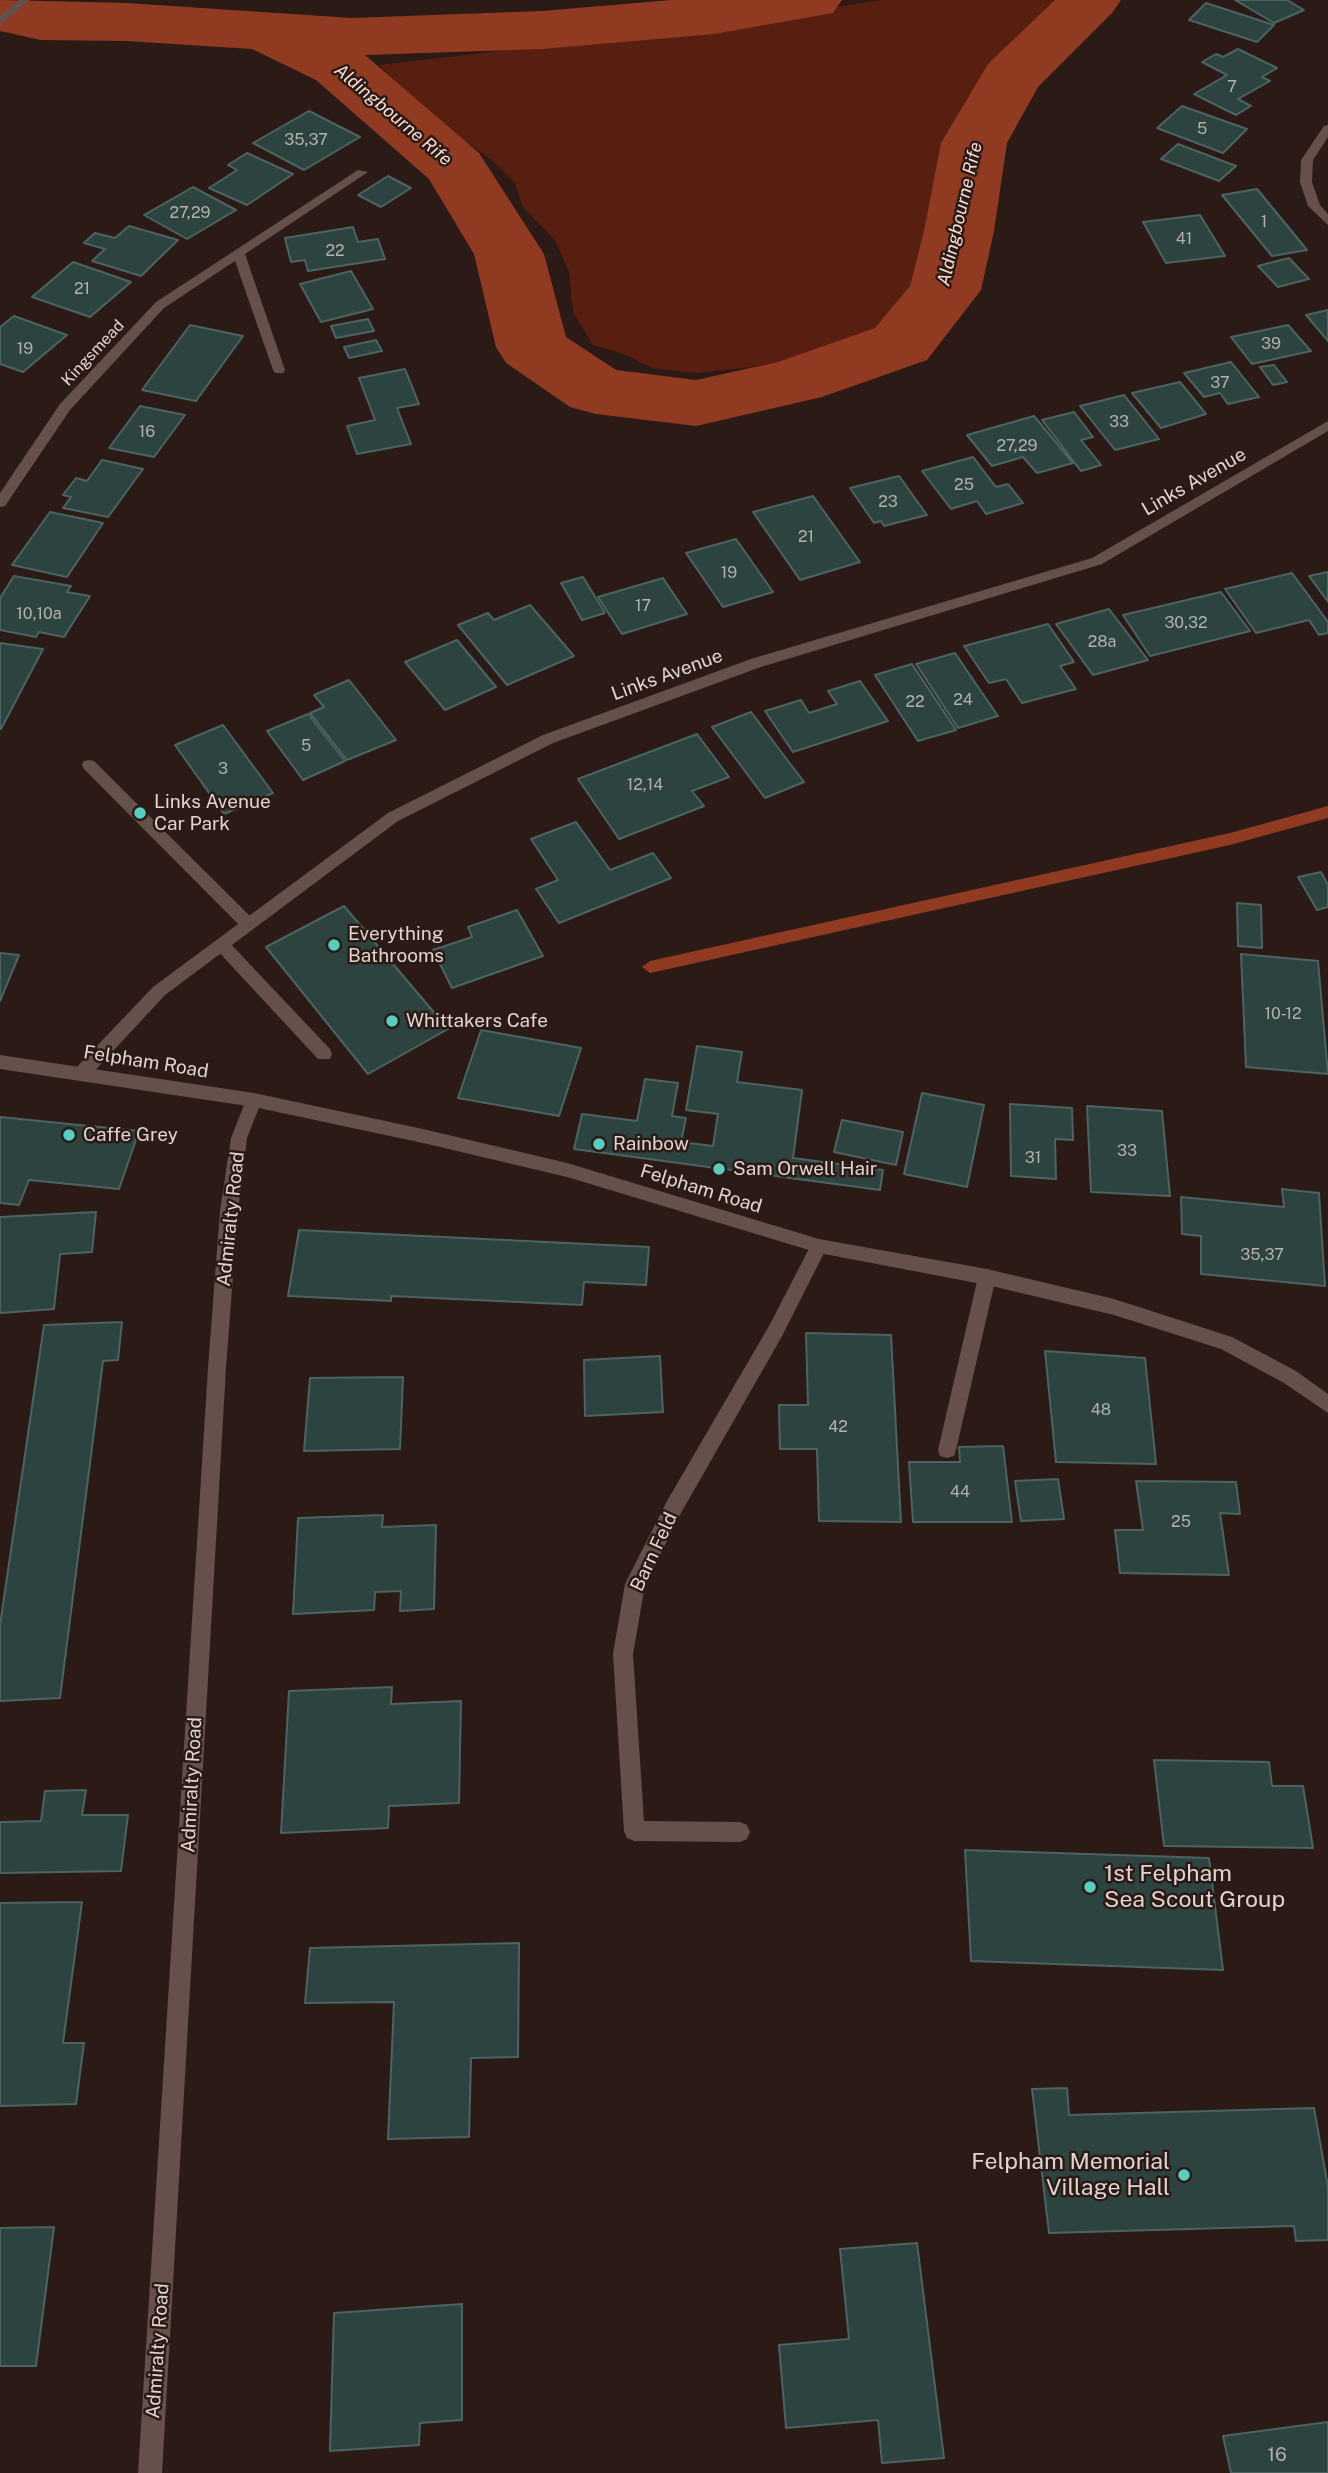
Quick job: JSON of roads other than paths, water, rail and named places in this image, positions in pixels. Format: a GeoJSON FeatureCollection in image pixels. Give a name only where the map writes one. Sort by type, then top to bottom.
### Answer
{"type":"FeatureCollection","features":[{"type":"Feature","properties":{"kind":"street"},"geometry":{"type":"LineString","coordinates":[[0,22],[25,0]]}},
{"type":"Feature","properties":{"kind":"street"},"geometry":{"type":"LineString","coordinates":[[1328,128],[1307,160],[1306,182],[1314,206],[1328,221]]}},
{"type":"Feature","properties":{"kind":"street","name":"Kingsmead"},"geometry":{"type":"LineString","coordinates":[[0,503],[65,407],[160,305],[362,172]]}},
{"type":"Feature","properties":{"kind":"street"},"geometry":{"type":"LineString","coordinates":[[238,252],[279,370]]}},
{"type":"Feature","properties":{"kind":"street","name":"Links Avenue"},"geometry":{"type":"LineString","coordinates":[[82,1073],[159,991],[393,817],[548,739],[756,663],[1097,561],[1328,425]]}},
{"type":"Feature","properties":{"kind":"street"},"geometry":{"type":"LineString","coordinates":[[89,765],[248,924]]}},
{"type":"Feature","properties":{"kind":"street"},"geometry":{"type":"LineString","coordinates":[[220,944],[324,1054]]}},
{"type":"Feature","properties":{"kind":"street","name":"Felpham Road"},"geometry":{"type":"LineString","coordinates":[[0,1062],[254,1100],[423,1136],[567,1170],[819,1246],[987,1277],[1114,1307],[1226,1343],[1290,1377],[1328,1405]]}},
{"type":"Feature","properties":{"kind":"street","name":"Admiralty Road"},"geometry":{"type":"LineString","coordinates":[[150,2473],[217,1368],[229,1211],[239,1138],[254,1100]]}},
{"type":"Feature","properties":{"kind":"street","name":"Barn Feld"},"geometry":{"type":"LineString","coordinates":[[740,1832],[634,1831],[623,1654],[635,1584],[674,1507],[775,1332],[819,1246]]}},
{"type":"Feature","properties":{"kind":"street"},"geometry":{"type":"LineString","coordinates":[[947,1450],[987,1277]]}},
{"type":"Feature","properties":{"kind":"waterway","name":"Aldingbourne Rife"},"geometry":{"type":"LineString","coordinates":[[0,12],[41,21],[127,22],[352,37],[542,30],[714,15],[811,0]]}},
{"type":"Feature","properties":{"kind":"waterway","name":"Aldingbourne Rife"},"geometry":{"type":"LineString","coordinates":[[266,32],[339,66],[455,167],[509,254],[532,347],[596,391],[696,403],[796,381],[901,344],[945,290],[959,231],[974,143],[1011,78],[1090,0]]}},
{"type":"Feature","properties":{"kind":"waterway"},"geometry":{"type":"LineString","coordinates":[[650,967],[1230,839],[1328,812]]}},
{"type":"Feature","properties":{"kind":"place","name":"Links Avenue Car Park"},"geometry":{"type":"Point","coordinates":[140,813]}},
{"type":"Feature","properties":{"kind":"place","name":"Everything Bathrooms"},"geometry":{"type":"Point","coordinates":[334,945]}},
{"type":"Feature","properties":{"kind":"place","name":"Whittakers Cafe"},"geometry":{"type":"Point","coordinates":[392,1021]}},
{"type":"Feature","properties":{"kind":"place","name":"Caffe Grey"},"geometry":{"type":"Point","coordinates":[69,1135]}},
{"type":"Feature","properties":{"kind":"place","name":"Rainbow"},"geometry":{"type":"Point","coordinates":[599,1144]}},
{"type":"Feature","properties":{"kind":"place","name":"Sam Orwell Hair"},"geometry":{"type":"Point","coordinates":[719,1169]}},
{"type":"Feature","properties":{"kind":"place","name":"1st Felpham Sea Scout Group"},"geometry":{"type":"Point","coordinates":[1090,1887]}},
{"type":"Feature","properties":{"kind":"place","name":"Felpham Memorial Village Hall"},"geometry":{"type":"Point","coordinates":[1184,2175]}}]}
